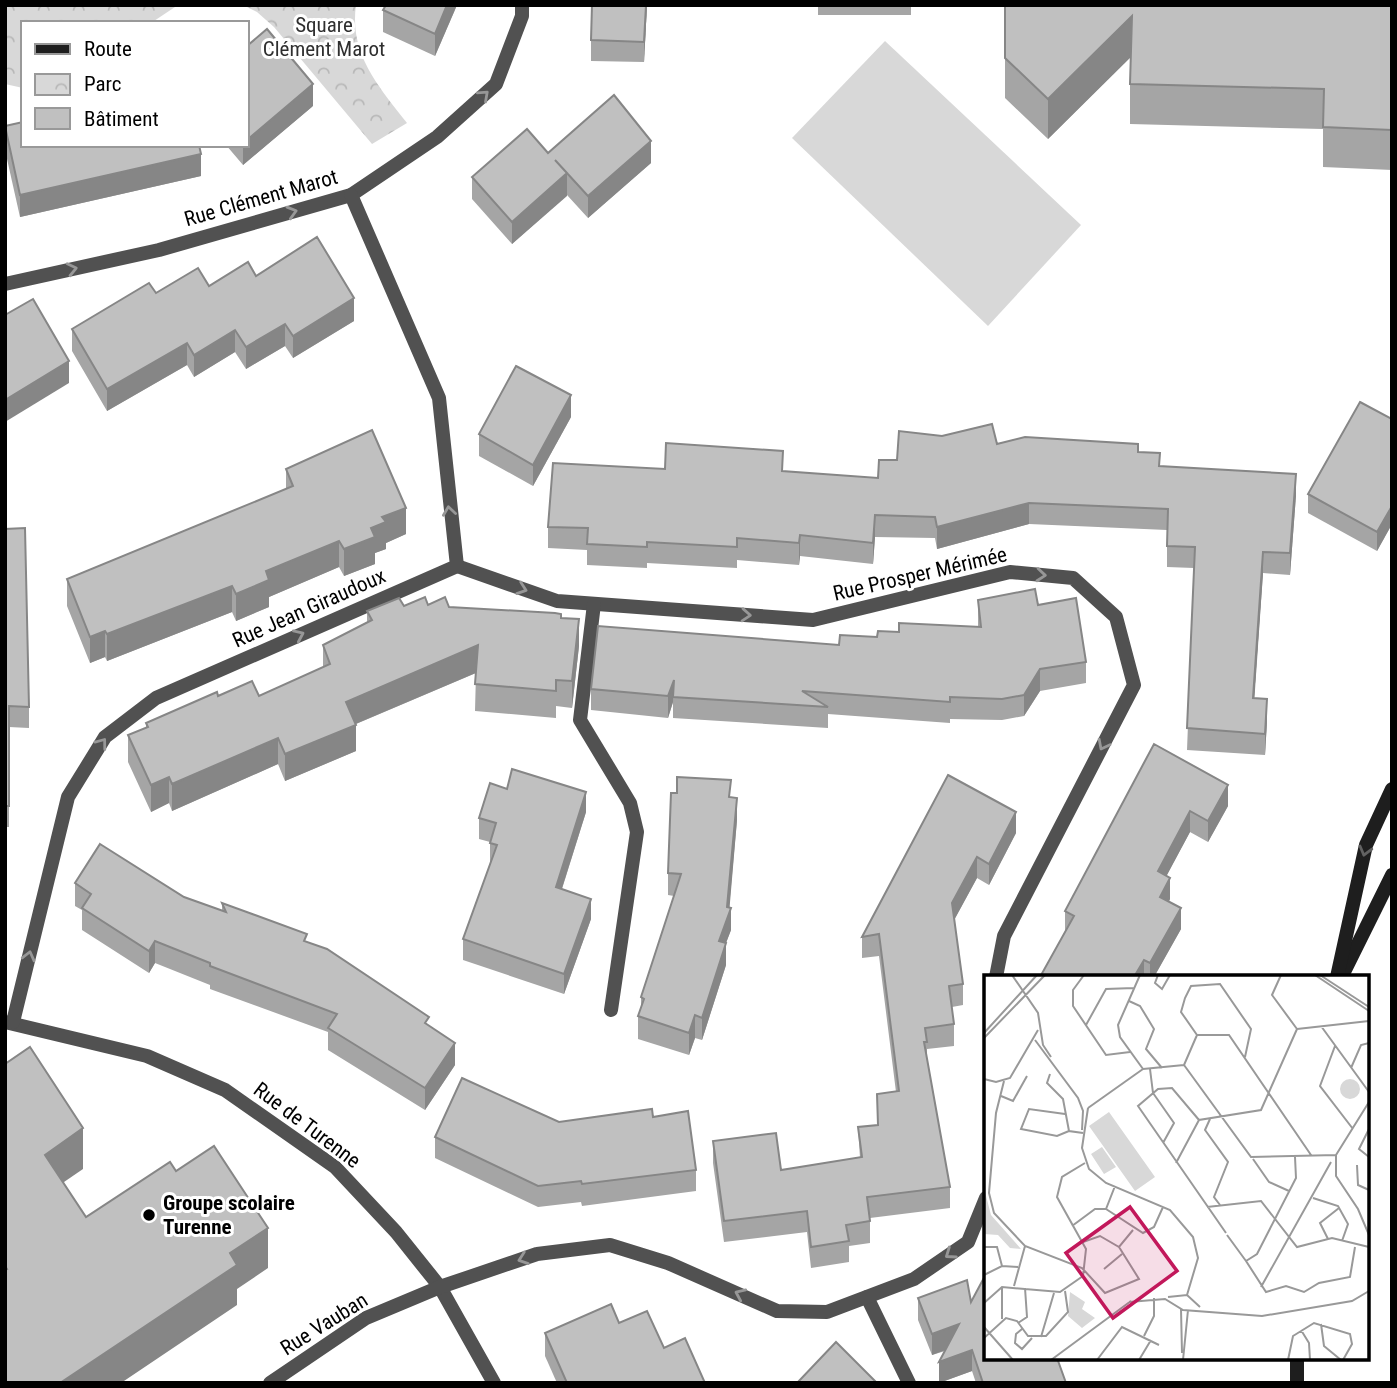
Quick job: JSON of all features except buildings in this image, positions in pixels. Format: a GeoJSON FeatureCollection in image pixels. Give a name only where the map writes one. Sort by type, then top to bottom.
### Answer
{"type":"FeatureCollection","features":[{"type":"Feature","properties":{"kind":"main road"},"geometry":{"type":"LineString","coordinates":[[1339,975],[1366,845],[1392,789]]}},
{"type":"Feature","properties":{"kind":"main road"},"geometry":{"type":"LineString","coordinates":[[1340,975],[1392,875]]}},
{"type":"Feature","properties":{"kind":"main road"},"geometry":{"type":"LineString","coordinates":[[1297,1360],[1297,1383]]}},
{"type":"Feature","properties":{"kind":"street","name":"Rue Clément Marot"},"geometry":{"type":"LineString","coordinates":[[5,284],[159,250],[351,195],[437,137],[496,84],[522,16],[522,5]]}},
{"type":"Feature","properties":{"kind":"street"},"geometry":{"type":"LineString","coordinates":[[351,195],[439,398],[457,566]]}},
{"type":"Feature","properties":{"kind":"street","name":"Rue Prosper Mérimée"},"geometry":{"type":"LineString","coordinates":[[457,566],[557,601],[813,620],[1010,572],[1073,578],[1115,617],[1133,685],[1004,936],[996,975]]}},
{"type":"Feature","properties":{"kind":"street","name":"Rue Jean Giraudoux"},"geometry":{"type":"LineString","coordinates":[[9,1022],[68,797],[105,737],[156,698],[457,566]]}},
{"type":"Feature","properties":{"kind":"street"},"geometry":{"type":"LineString","coordinates":[[594,604],[580,720],[630,803],[637,832],[611,1010]]}},
{"type":"Feature","properties":{"kind":"street","name":"Rue de Turenne"},"geometry":{"type":"LineString","coordinates":[[9,1022],[147,1056],[225,1090],[335,1167],[396,1232],[440,1287],[494,1383]]}},
{"type":"Feature","properties":{"kind":"street"},"geometry":{"type":"LineString","coordinates":[[440,1287],[537,1254],[610,1245],[668,1263],[778,1311],[827,1312],[914,1279],[968,1242],[984,1203]]}},
{"type":"Feature","properties":{"kind":"street","name":"Rue Vauban"},"geometry":{"type":"LineString","coordinates":[[270,1383],[366,1318],[440,1287]]}},
{"type":"Feature","properties":{"kind":"street"},"geometry":{"type":"LineString","coordinates":[[867,1297],[909,1383]]}},
{"type":"Feature","properties":{"kind":"green space"},"geometry":{"type":"Polygon","coordinates":[[[5,5],[178,5],[154,21],[21,21],[21,88],[5,84],[5,5]]]}},
{"type":"Feature","properties":{"kind":"green space","name":"Square Clément Marot"},"geometry":{"type":"Polygon","coordinates":[[[243,5],[356,5],[357,39],[368,69],[407,123],[372,144],[274,27],[257,12],[243,5]]]}},
{"type":"Feature","properties":{"kind":"green space"},"geometry":{"type":"Polygon","coordinates":[[[885,41],[1081,225],[988,326],[792,138],[885,41]]]}},
{"type":"Feature","properties":{"kind":"place","name":"Groupe scolaire Turenne"},"geometry":{"type":"Point","coordinates":[149,1215]}}]}
